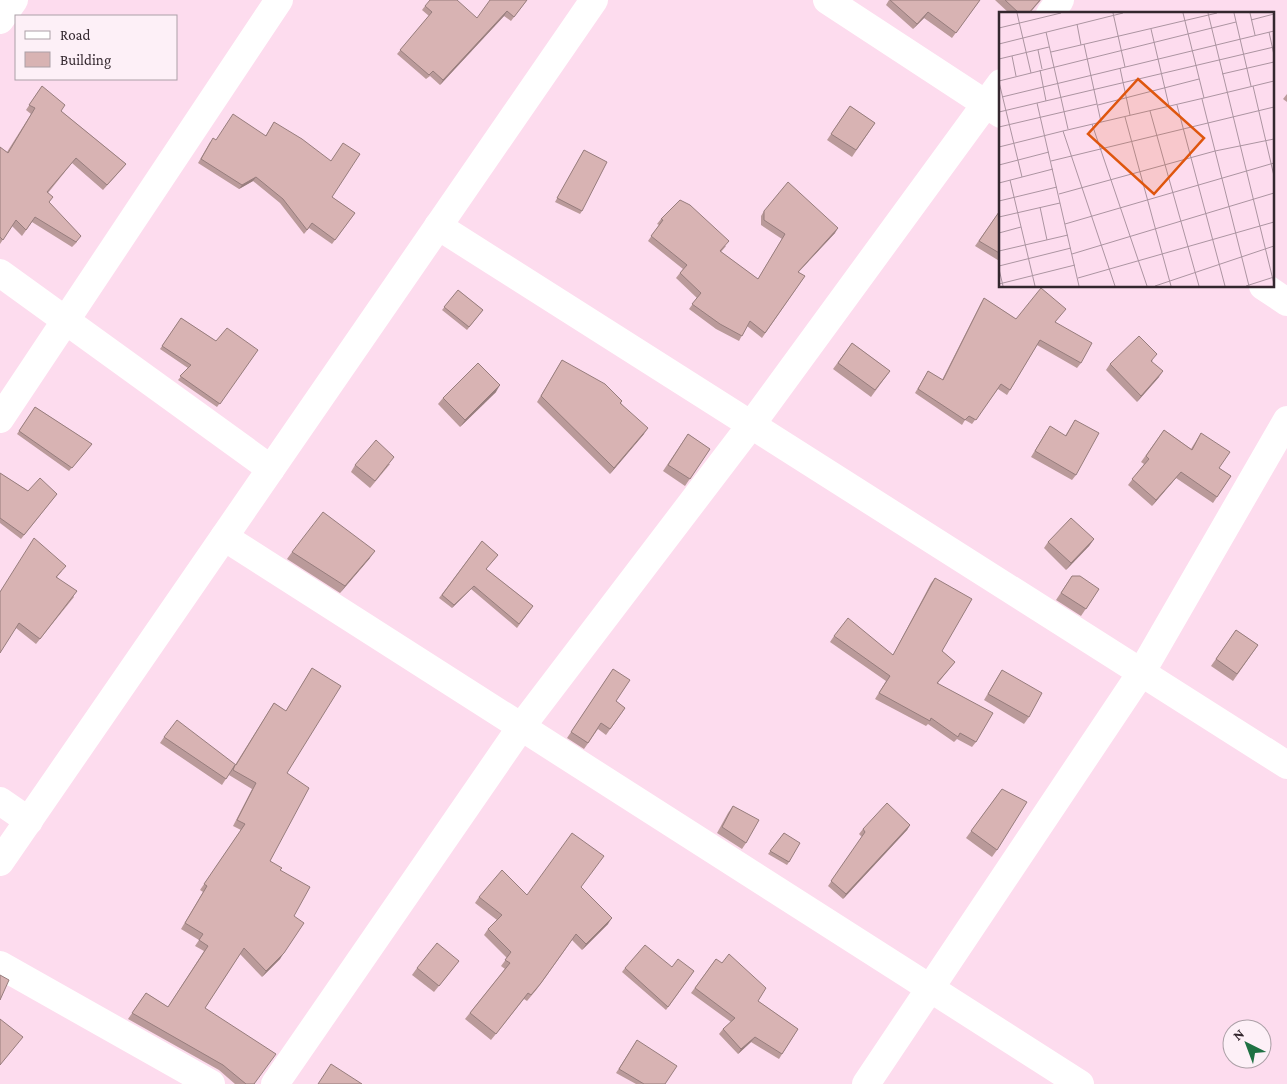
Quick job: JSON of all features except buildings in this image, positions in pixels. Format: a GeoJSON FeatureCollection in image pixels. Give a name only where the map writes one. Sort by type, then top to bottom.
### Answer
{"type":"FeatureCollection","features":[{"type":"Feature","properties":{"kind":"street"},"geometry":{"type":"LineString","coordinates":[[0,20],[14,0]]}},
{"type":"Feature","properties":{"kind":"street"},"geometry":{"type":"LineString","coordinates":[[0,419],[278,0]]}},
{"type":"Feature","properties":{"kind":"street"},"geometry":{"type":"LineString","coordinates":[[0,862],[594,0]]}},
{"type":"Feature","properties":{"kind":"street"},"geometry":{"type":"LineString","coordinates":[[275,1084],[521,727],[996,100],[828,0]]}},
{"type":"Feature","properties":{"kind":"street"},"geometry":{"type":"LineString","coordinates":[[1051,12],[1060,0]]}},
{"type":"Feature","properties":{"kind":"street"},"geometry":{"type":"LineString","coordinates":[[438,226],[1287,766]]}},
{"type":"Feature","properties":{"kind":"street"},"geometry":{"type":"LineString","coordinates":[[0,273],[271,468]]}},
{"type":"Feature","properties":{"kind":"street"},"geometry":{"type":"LineString","coordinates":[[1266,288],[1287,302]]}},
{"type":"Feature","properties":{"kind":"street"},"geometry":{"type":"LineString","coordinates":[[866,1084],[1141,673],[1287,420]]}},
{"type":"Feature","properties":{"kind":"street"},"geometry":{"type":"LineString","coordinates":[[224,537],[1080,1084]]}},
{"type":"Feature","properties":{"kind":"street"},"geometry":{"type":"LineString","coordinates":[[0,801],[29,820]]}},
{"type":"Feature","properties":{"kind":"street"},"geometry":{"type":"LineString","coordinates":[[0,965],[211,1084]]}}]}
